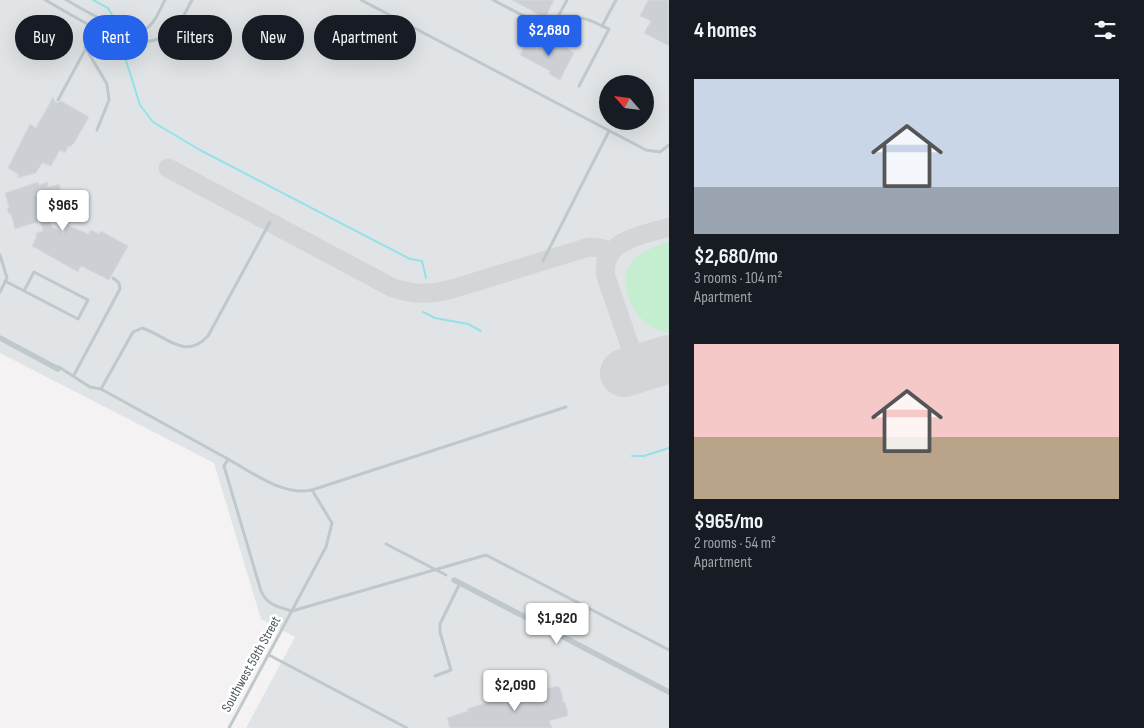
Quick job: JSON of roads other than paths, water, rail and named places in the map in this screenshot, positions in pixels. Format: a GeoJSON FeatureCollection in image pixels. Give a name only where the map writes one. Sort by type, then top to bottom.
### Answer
{"type":"FeatureCollection","features":[{"type":"Feature","properties":{"kind":"street"},"geometry":{"type":"LineString","coordinates":[[0,338],[58,368]]}},
{"type":"Feature","properties":{"kind":"street"},"geometry":{"type":"LineString","coordinates":[[454,580],[669,692]]}},
{"type":"Feature","properties":{"kind":"lane"},"geometry":{"type":"LineString","coordinates":[[45,0],[83,20]]}},
{"type":"Feature","properties":{"kind":"lane"},"geometry":{"type":"LineString","coordinates":[[66,0],[120,28],[134,30],[144,29],[151,24],[165,0]]}},
{"type":"Feature","properties":{"kind":"lane"},"geometry":{"type":"LineString","coordinates":[[148,41],[152,41],[176,28],[192,0]]}},
{"type":"Feature","properties":{"kind":"lane"},"geometry":{"type":"LineString","coordinates":[[361,0],[646,150],[660,152],[669,145]]}},
{"type":"Feature","properties":{"kind":"lane"},"geometry":{"type":"LineString","coordinates":[[493,0],[546,27],[578,17],[584,17],[608,30],[579,86]]}},
{"type":"Feature","properties":{"kind":"lane"},"geometry":{"type":"LineString","coordinates":[[554,24],[567,0]]}},
{"type":"Feature","properties":{"kind":"lane"},"geometry":{"type":"LineString","coordinates":[[602,26],[614,1]]}},
{"type":"Feature","properties":{"kind":"lane"},"geometry":{"type":"LineString","coordinates":[[58,100],[83,51]]}},
{"type":"Feature","properties":{"kind":"lane"},"geometry":{"type":"LineString","coordinates":[[93,60],[107,84],[109,100],[97,130]]}},
{"type":"Feature","properties":{"kind":"lane"},"geometry":{"type":"LineString","coordinates":[[543,261],[609,131]]}},
{"type":"Feature","properties":{"kind":"lane"},"geometry":{"type":"LineString","coordinates":[[101,389],[133,332],[142,328],[188,348],[200,345],[208,336],[270,222]]}},
{"type":"Feature","properties":{"kind":"lane"},"geometry":{"type":"LineString","coordinates":[[0,255],[7,278],[0,292]]}},
{"type":"Feature","properties":{"kind":"lane"},"geometry":{"type":"LineString","coordinates":[[5,281],[24,291],[78,319],[88,300],[34,272],[24,291]]}},
{"type":"Feature","properties":{"kind":"lane"},"geometry":{"type":"LineString","coordinates":[[74,375],[120,289],[119,283],[113,278]]}},
{"type":"Feature","properties":{"kind":"lane"},"geometry":{"type":"LineString","coordinates":[[58,368],[74,375],[90,387],[101,389],[228,459],[284,488],[299,493],[566,407]]}},
{"type":"Feature","properties":{"kind":"lane"},"geometry":{"type":"LineString","coordinates":[[228,459],[224,466],[261,591],[265,600],[271,604],[292,611],[479,556],[493,557],[669,650]]}},
{"type":"Feature","properties":{"kind":"lane","name":"Southwest 59th Street"},"geometry":{"type":"LineString","coordinates":[[229,728],[331,534],[332,523],[312,490]]}},
{"type":"Feature","properties":{"kind":"lane"},"geometry":{"type":"LineString","coordinates":[[386,544],[446,575]]}},
{"type":"Feature","properties":{"kind":"lane"},"geometry":{"type":"LineString","coordinates":[[434,676],[451,670],[440,632],[440,624],[460,583]]}},
{"type":"Feature","properties":{"kind":"lane"},"geometry":{"type":"LineString","coordinates":[[269,655],[407,728]]}},
{"type":"Feature","properties":{"kind":"waterway"},"geometry":{"type":"LineString","coordinates":[[93,0],[108,8],[112,15]]}},
{"type":"Feature","properties":{"kind":"waterway"},"geometry":{"type":"LineString","coordinates":[[126,60],[140,105],[153,122],[200,150],[410,259],[422,261],[426,278]]}},
{"type":"Feature","properties":{"kind":"waterway"},"geometry":{"type":"LineString","coordinates":[[423,312],[435,318],[468,324],[481,331]]}},
{"type":"Feature","properties":{"kind":"waterway"},"geometry":{"type":"LineString","coordinates":[[632,456],[644,456],[669,448]]}}]}
